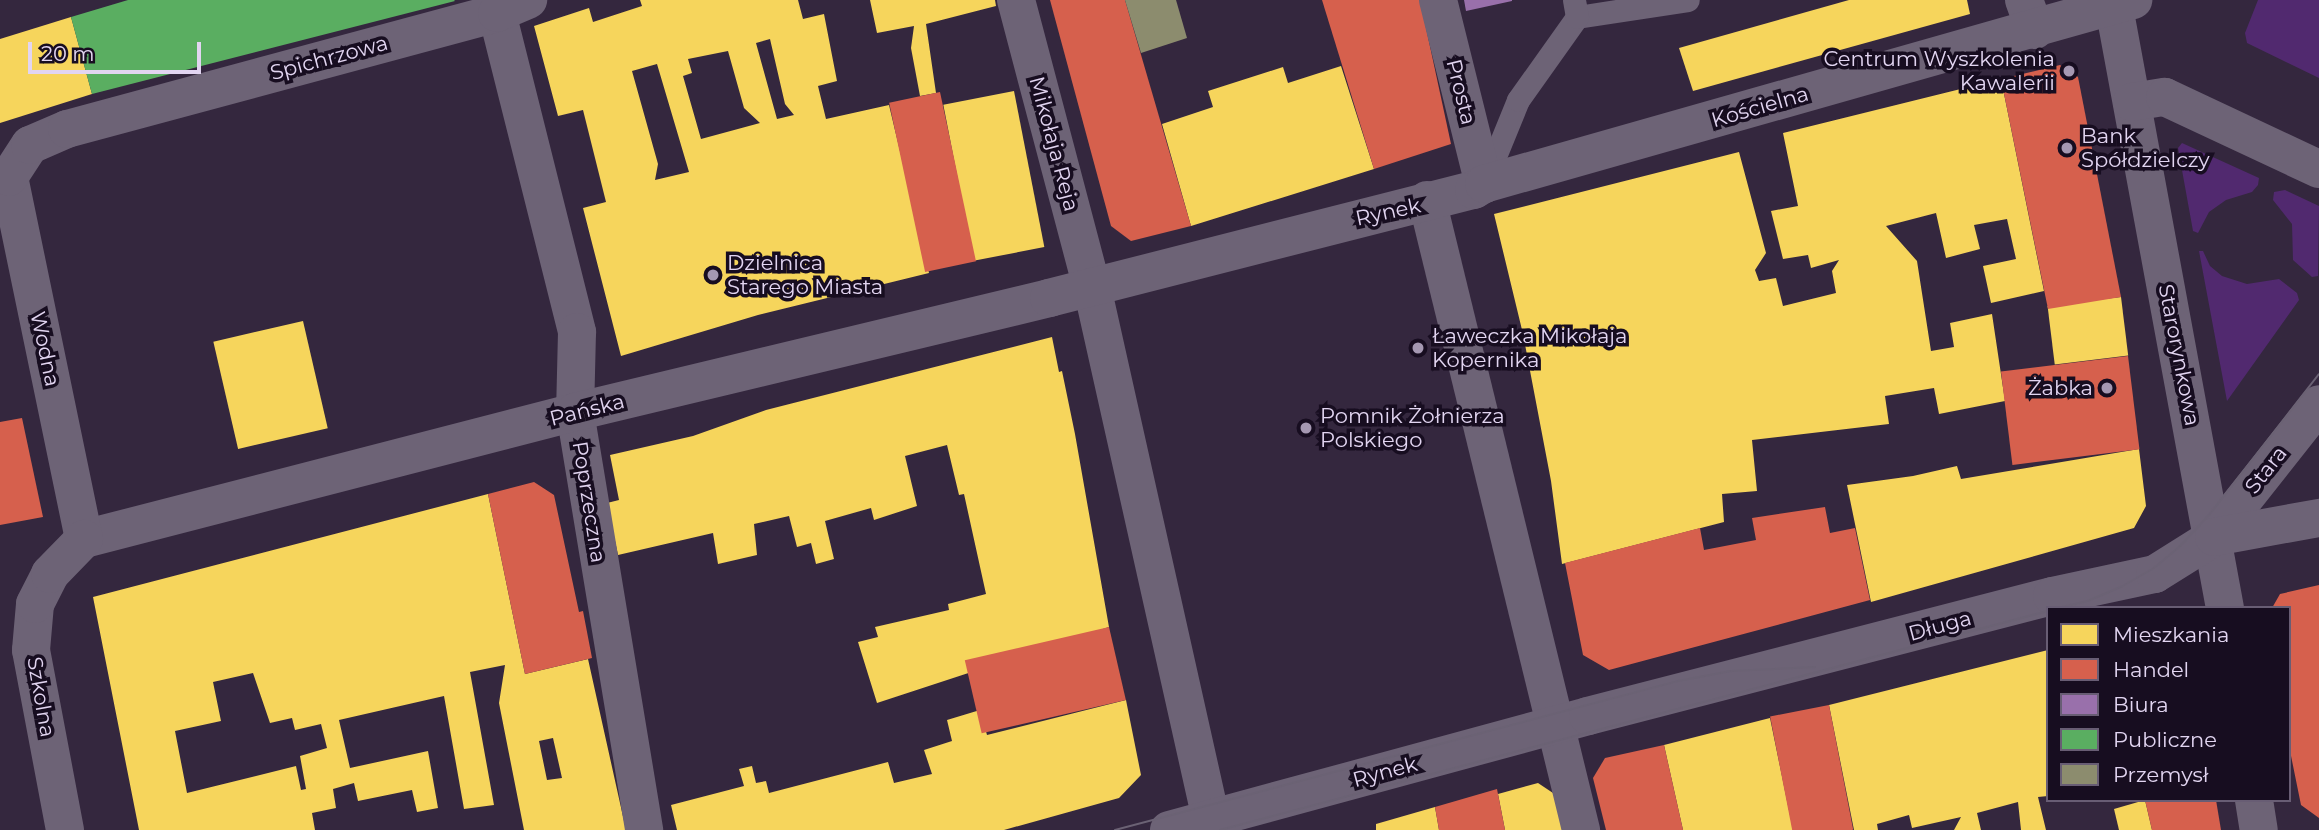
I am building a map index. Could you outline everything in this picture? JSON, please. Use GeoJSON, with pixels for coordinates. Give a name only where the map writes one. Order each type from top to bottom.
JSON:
{"type":"FeatureCollection","features":[{"type":"Feature","properties":{"kind":"street","name":"Mikołaja Reja"},"geometry":{"type":"LineString","coordinates":[[1016,0],[1091,287]]}},
{"type":"Feature","properties":{"kind":"street","name":"Prosta"},"geometry":{"type":"LineString","coordinates":[[1438,0],[1485,184]]}},
{"type":"Feature","properties":{"kind":"street","name":"Kościelna"},"geometry":{"type":"LineString","coordinates":[[1427,200],[1474,190],[1485,184],[2030,15],[2124,3]]}},
{"type":"Feature","properties":{"kind":"street","name":"Starorynkowa"},"geometry":{"type":"LineString","coordinates":[[2124,3],[2132,102],[2225,606]]}},
{"type":"Feature","properties":{"kind":"street","name":"Spichrzowa"},"geometry":{"type":"LineString","coordinates":[[17,161],[30,145],[66,129],[512,6]]}},
{"type":"Feature","properties":{"kind":"street","name":"Poprzeczna"},"geometry":{"type":"LineString","coordinates":[[512,6],[576,332],[575,412],[644,830]]}},
{"type":"Feature","properties":{"kind":"street"},"geometry":{"type":"LineString","coordinates":[[2132,102],[2165,97],[2319,169]]}},
{"type":"Feature","properties":{"kind":"street","name":"Wodna"},"geometry":{"type":"LineString","coordinates":[[17,161],[9,177],[84,539]]}},
{"type":"Feature","properties":{"kind":"street","name":"Rynek"},"geometry":{"type":"LineString","coordinates":[[1091,287],[1427,200],[1555,726],[1169,830]]}},
{"type":"Feature","properties":{"kind":"street","name":"Pańska"},"geometry":{"type":"LineString","coordinates":[[84,539],[575,412],[1091,287]]}},
{"type":"Feature","properties":{"kind":"street"},"geometry":{"type":"LineString","coordinates":[[1091,287],[1211,819]]}},
{"type":"Feature","properties":{"kind":"street","name":"Stara"},"geometry":{"type":"LineString","coordinates":[[2214,537],[2319,404]]}},
{"type":"Feature","properties":{"kind":"street","name":"Długa"},"geometry":{"type":"LineString","coordinates":[[1555,726],[2039,600],[2155,574],[2214,537],[2319,518]]}},
{"type":"Feature","properties":{"kind":"street","name":"Szkolna"},"geometry":{"type":"LineString","coordinates":[[65,830],[31,650],[35,604],[50,574],[84,539]]}},
{"type":"Feature","properties":{"kind":"street"},"geometry":{"type":"LineString","coordinates":[[1555,726],[1581,830]]}},
{"type":"Feature","properties":{"kind":"street"},"geometry":{"type":"LineString","coordinates":[[2254,802],[2259,830]]}},
{"type":"Feature","properties":{"kind":"lane"},"geometry":{"type":"LineString","coordinates":[[1485,184],[1518,100],[1575,9],[1688,0]]}},
{"type":"Feature","properties":{"kind":"shaded area"},"geometry":{"type":"Polygon","coordinates":[[[2258,0],[2319,0],[2319,78],[2247,43],[2245,33],[2258,0]]]}},
{"type":"Feature","properties":{"kind":"shaded area"},"geometry":{"type":"Polygon","coordinates":[[[2182,143],[2259,178],[2258,185],[2252,192],[2226,200],[2209,212],[2198,233],[2193,231],[2178,148],[2182,143]]]}},
{"type":"Feature","properties":{"kind":"shaded area"},"geometry":{"type":"Polygon","coordinates":[[[2285,190],[2319,206],[2318,276],[2312,277],[2293,260],[2292,224],[2273,200],[2274,192],[2285,190]]]}},
{"type":"Feature","properties":{"kind":"shaded area"},"geometry":{"type":"Polygon","coordinates":[[[2199,251],[2203,251],[2210,266],[2222,276],[2247,284],[2279,279],[2297,293],[2299,300],[2227,401],[2199,251]]]}},
{"type":"Feature","properties":{"kind":"building: Mieszkania"},"geometry":{"type":"Polygon","coordinates":[[[640,0],[798,0],[803,19],[824,14],[837,81],[818,86],[826,119],[889,105],[929,273],[758,315],[621,356],[583,208],[606,202],[583,110],[558,116],[534,26],[589,8],[593,22],[642,6],[640,0]],[[770,39],[756,43],[777,119],[794,115],[785,104],[770,39]],[[728,51],[688,59],[692,73],[683,76],[701,139],[760,123],[744,108],[728,51]],[[657,64],[632,71],[658,164],[655,180],[689,172],[657,64]]]}},
{"type":"Feature","properties":{"kind":"building: Mieszkania"},"geometry":{"type":"Polygon","coordinates":[[[870,0],[995,0],[996,6],[926,24],[936,93],[920,96],[911,48],[914,26],[877,33],[870,0]]]}},
{"type":"Feature","properties":{"kind":"building: Mieszkania"},"geometry":{"type":"Polygon","coordinates":[[[1849,0],[1967,0],[1970,14],[1693,91],[1679,48],[1849,0]]]}},
{"type":"Feature","properties":{"kind":"building: Mieszkania"},"geometry":{"type":"Polygon","coordinates":[[[71,17],[92,94],[0,123],[0,39],[71,17]]]}},
{"type":"Feature","properties":{"kind":"building: Mieszkania"},"geometry":{"type":"Polygon","coordinates":[[[1341,66],[1374,169],[1191,226],[1162,124],[1213,107],[1208,91],[1283,67],[1288,83],[1341,66]]]}},
{"type":"Feature","properties":{"kind":"building: Mieszkania"},"geometry":{"type":"Polygon","coordinates":[[[2001,79],[2044,291],[1991,303],[1983,266],[2016,259],[2007,219],[1974,225],[1980,249],[1946,258],[1936,213],[1886,226],[1917,261],[1931,351],[1954,347],[1950,323],[1992,314],[2005,401],[1939,414],[1934,388],[1885,396],[1889,424],[1752,440],[1757,491],[1722,494],[1724,522],[1562,564],[1551,481],[1523,334],[1494,214],[1739,152],[1766,253],[1755,270],[1759,281],[1776,278],[1783,306],[1836,293],[1832,271],[1839,260],[1811,268],[1808,255],[1783,259],[1771,211],[1798,206],[1783,133],[2001,79]]]}},
{"type":"Feature","properties":{"kind":"building: Mieszkania"},"geometry":{"type":"Polygon","coordinates":[[[1014,91],[1044,247],[974,261],[943,105],[1014,91]]]}},
{"type":"Feature","properties":{"kind":"building: Mieszkania"},"geometry":{"type":"Polygon","coordinates":[[[2121,297],[2128,356],[2055,365],[2048,306],[2121,297]]]}},
{"type":"Feature","properties":{"kind":"building: Mieszkania"},"geometry":{"type":"Polygon","coordinates":[[[303,321],[328,428],[238,449],[213,342],[303,321]]]}},
{"type":"Feature","properties":{"kind":"building: Mieszkania"},"geometry":{"type":"Polygon","coordinates":[[[1052,337],[1075,434],[1109,627],[877,703],[858,642],[878,637],[875,627],[949,610],[948,604],[986,594],[964,494],[959,495],[947,445],[905,456],[917,506],[874,520],[871,508],[825,521],[834,559],[816,564],[811,543],[797,547],[789,516],[754,524],[757,555],[718,564],[713,533],[618,555],[607,503],[619,500],[610,455],[693,436],[766,410],[1052,337]]]}},
{"type":"Feature","properties":{"kind":"building: Mieszkania"},"geometry":{"type":"Polygon","coordinates":[[[2139,449],[2146,506],[2134,528],[1871,602],[1847,485],[1913,476],[1957,466],[1961,479],[2139,449]]]}},
{"type":"Feature","properties":{"kind":"building: Mieszkania"},"geometry":{"type":"Polygon","coordinates":[[[488,494],[525,674],[588,659],[626,830],[524,830],[499,703],[505,665],[470,672],[494,805],[464,809],[444,696],[339,720],[350,768],[428,751],[438,808],[417,812],[412,790],[358,801],[354,783],[333,789],[336,808],[312,813],[315,830],[139,830],[93,597],[488,494]],[[253,673],[213,682],[221,721],[175,731],[187,793],[296,766],[301,790],[306,789],[300,756],[327,748],[321,724],[295,730],[292,718],[270,723],[253,673]],[[553,738],[539,741],[547,780],[562,778],[553,738]]]}},
{"type":"Feature","properties":{"kind":"building: Mieszkania"},"geometry":{"type":"Polygon","coordinates":[[[2046,651],[2046,796],[2038,797],[2046,830],[2021,830],[2018,802],[1977,813],[1981,830],[1954,830],[1961,817],[1912,828],[1909,815],[1877,824],[1878,830],[1854,830],[1829,705],[2046,651]]]}},
{"type":"Feature","properties":{"kind":"building: Mieszkania"},"geometry":{"type":"Polygon","coordinates":[[[1126,700],[1141,775],[1119,798],[1004,830],[677,830],[671,805],[744,786],[739,769],[752,766],[756,783],[766,781],[769,793],[888,762],[894,783],[932,774],[924,750],[952,741],[947,720],[980,710],[987,735],[1126,700]]]}},
{"type":"Feature","properties":{"kind":"building: Mieszkania"},"geometry":{"type":"Polygon","coordinates":[[[1770,718],[1793,830],[1683,830],[1664,745],[1770,718]]]}},
{"type":"Feature","properties":{"kind":"building: Mieszkania"},"geometry":{"type":"Polygon","coordinates":[[[1538,783],[1556,795],[1563,830],[1505,830],[1498,794],[1538,783]]]}},
{"type":"Feature","properties":{"kind":"building: Mieszkania"},"geometry":{"type":"Polygon","coordinates":[[[2145,802],[2152,830],[2119,830],[2114,809],[2145,802]]]}},
{"type":"Feature","properties":{"kind":"building: Mieszkania"},"geometry":{"type":"Polygon","coordinates":[[[1435,807],[1439,830],[1376,830],[1376,824],[1435,807]]]}},
{"type":"Feature","properties":{"kind":"building: Handel"},"geometry":{"type":"Polygon","coordinates":[[[1050,0],[1125,0],[1191,226],[1131,241],[1111,226],[1050,0]]]}},
{"type":"Feature","properties":{"kind":"building: Handel"},"geometry":{"type":"Polygon","coordinates":[[[1322,0],[1420,0],[1451,144],[1374,169],[1322,0]]]}},
{"type":"Feature","properties":{"kind":"building: Handel"},"geometry":{"type":"Polygon","coordinates":[[[2060,65],[2078,77],[2121,297],[2048,309],[2001,79],[2060,65]]]}},
{"type":"Feature","properties":{"kind":"building: Handel"},"geometry":{"type":"Polygon","coordinates":[[[940,92],[976,261],[925,272],[889,103],[940,92]]]}},
{"type":"Feature","properties":{"kind":"building: Handel"},"geometry":{"type":"Polygon","coordinates":[[[2128,356],[2139,449],[2012,465],[2001,372],[2128,356]]]}},
{"type":"Feature","properties":{"kind":"building: Handel"},"geometry":{"type":"Polygon","coordinates":[[[22,418],[43,517],[0,525],[0,422],[22,418]]]}},
{"type":"Feature","properties":{"kind":"building: Handel"},"geometry":{"type":"Polygon","coordinates":[[[534,482],[554,495],[579,612],[583,611],[592,658],[525,674],[488,494],[534,482]]]}},
{"type":"Feature","properties":{"kind":"building: Handel"},"geometry":{"type":"Polygon","coordinates":[[[1825,507],[1830,533],[1855,528],[1870,600],[1609,670],[1583,655],[1565,563],[1700,528],[1704,550],[1756,540],[1752,518],[1825,507]]]}},
{"type":"Feature","properties":{"kind":"building: Handel"},"geometry":{"type":"Polygon","coordinates":[[[2319,585],[2319,818],[2301,805],[2291,756],[2291,606],[2273,606],[2280,594],[2319,585]]]}},
{"type":"Feature","properties":{"kind":"building: Handel"},"geometry":{"type":"Polygon","coordinates":[[[1109,627],[1126,700],[982,733],[965,660],[1109,627]]]}},
{"type":"Feature","properties":{"kind":"building: Handel"},"geometry":{"type":"Polygon","coordinates":[[[1829,705],[1853,830],[1792,830],[1770,716],[1829,705]]]}},
{"type":"Feature","properties":{"kind":"building: Handel"},"geometry":{"type":"Polygon","coordinates":[[[1664,745],[1683,830],[1606,830],[1593,778],[1605,758],[1664,745]]]}},
{"type":"Feature","properties":{"kind":"building: Handel"},"geometry":{"type":"Polygon","coordinates":[[[1497,789],[1505,830],[1439,830],[1435,807],[1497,789]]]}},
{"type":"Feature","properties":{"kind":"building: Handel"},"geometry":{"type":"Polygon","coordinates":[[[2145,802],[2216,802],[2221,830],[2152,830],[2145,802]]]}},
{"type":"Feature","properties":{"kind":"building: Biura"},"geometry":{"type":"Polygon","coordinates":[[[1464,0],[1512,0],[1512,1],[1466,11],[1464,0]]]}},
{"type":"Feature","properties":{"kind":"building: Publiczne"},"geometry":{"type":"Polygon","coordinates":[[[128,0],[455,1],[92,94],[71,17],[128,0]]]}},
{"type":"Feature","properties":{"kind":"building: Przemysł"},"geometry":{"type":"Polygon","coordinates":[[[1125,0],[1176,0],[1187,38],[1141,53],[1125,0]]]}},
{"type":"Feature","properties":{"kind":"tram line"},"geometry":{"type":"LineString","coordinates":[[2067,606],[2121,587],[2154,568],[2180,546],[2210,514],[2319,374]]}},
{"type":"Feature","properties":{"kind":"tram line"},"geometry":{"type":"LineString","coordinates":[[1220,830],[2046,612]]}},
{"type":"Feature","properties":{"kind":"tram line"},"geometry":{"type":"LineString","coordinates":[[1115,830],[1678,681],[1731,671],[1815,667]]}},
{"type":"Feature","properties":{"kind":"place","name":"Centrum Wyszkolenia Kawalerii"},"geometry":{"type":"Point","coordinates":[2069,71]}},
{"type":"Feature","properties":{"kind":"place","name":"Bank Spółdzielczy"},"geometry":{"type":"Point","coordinates":[2067,148]}},
{"type":"Feature","properties":{"kind":"place","name":"Dzielnica Starego Miasta"},"geometry":{"type":"Point","coordinates":[713,275]}},
{"type":"Feature","properties":{"kind":"place","name":"Ławeczka Mikołaja Kopernika"},"geometry":{"type":"Point","coordinates":[1418,348]}},
{"type":"Feature","properties":{"kind":"place","name":"Żabka"},"geometry":{"type":"Point","coordinates":[2107,388]}},
{"type":"Feature","properties":{"kind":"place","name":"Pomnik Żołnierza Polskiego"},"geometry":{"type":"Point","coordinates":[1306,428]}}]}
